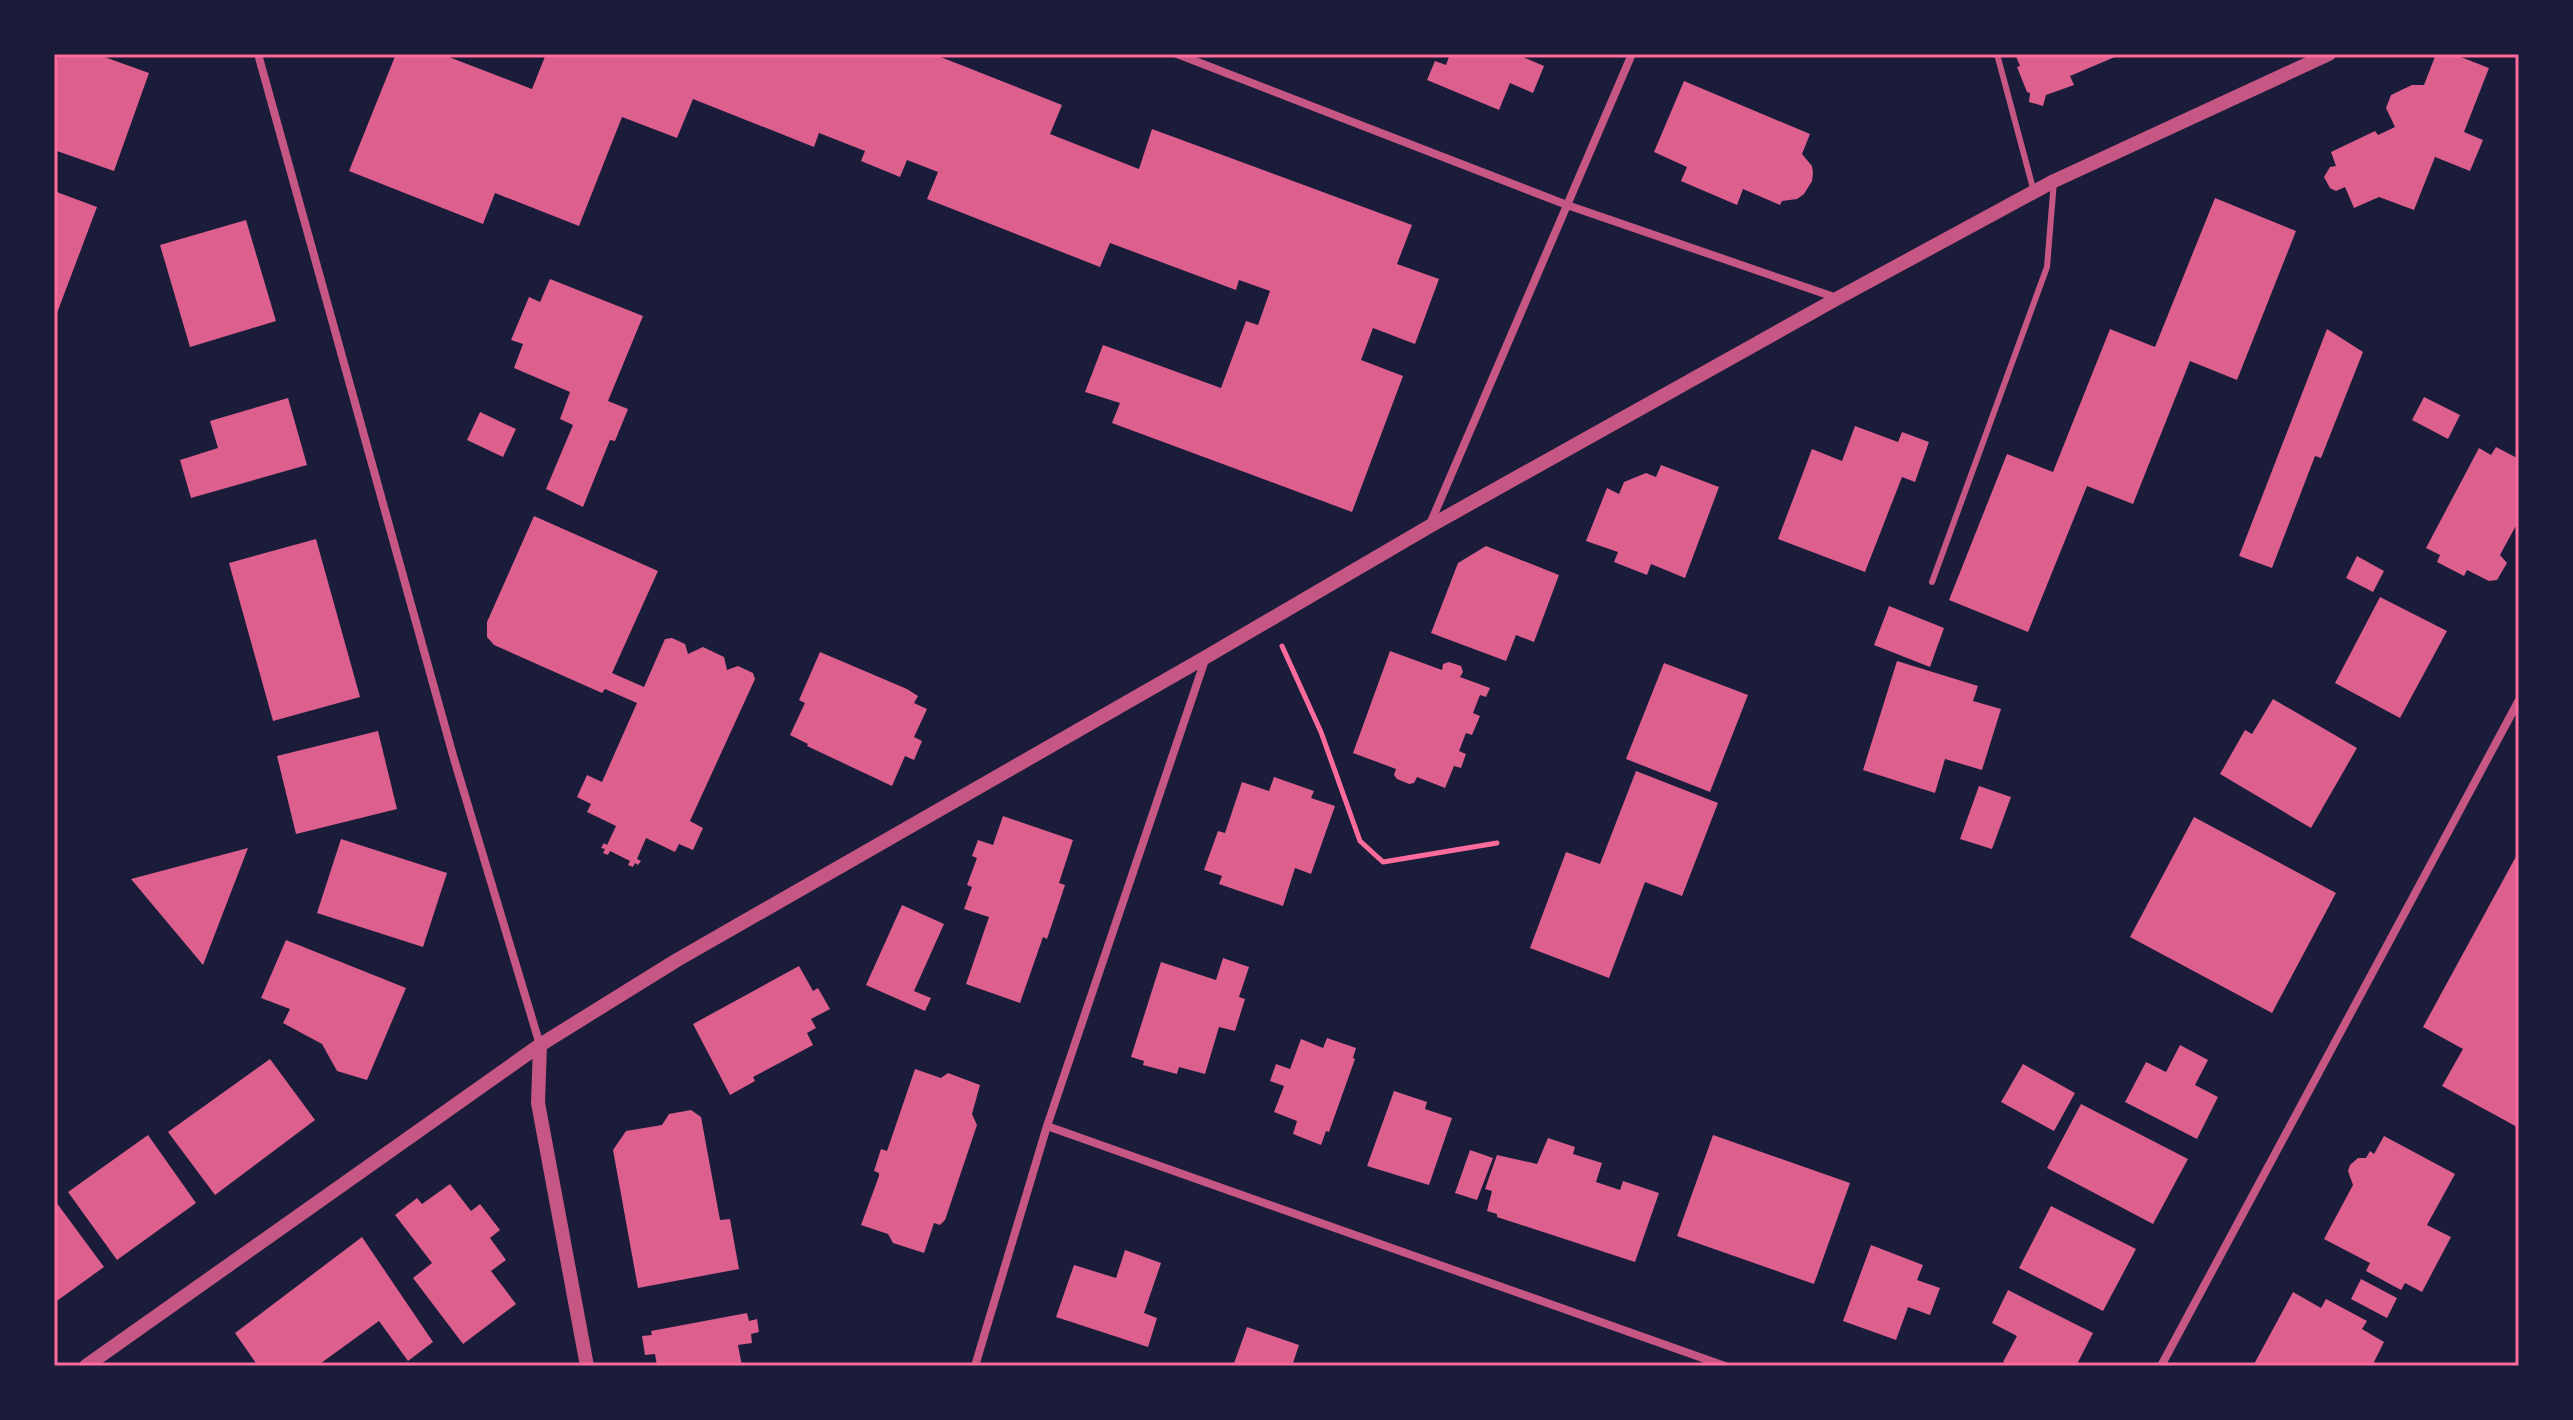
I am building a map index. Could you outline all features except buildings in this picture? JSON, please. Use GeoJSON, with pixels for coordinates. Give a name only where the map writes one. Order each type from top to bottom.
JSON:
{"type":"FeatureCollection","features":[{"type":"Feature","properties":{"kind":"street"},"geometry":{"type":"LineString","coordinates":[[258,54],[454,759],[540,1045],[538,1103],[587,1366]]}},
{"type":"Feature","properties":{"kind":"street"},"geometry":{"type":"LineString","coordinates":[[1177,54],[1567,205],[1838,298]]}},
{"type":"Feature","properties":{"kind":"street"},"geometry":{"type":"LineString","coordinates":[[1430,526],[1632,54]]}},
{"type":"Feature","properties":{"kind":"street"},"geometry":{"type":"LineString","coordinates":[[86,1366],[540,1045],[677,960],[1430,526],[1838,298],[2054,181],[2329,54]]}},
{"type":"Feature","properties":{"kind":"street"},"geometry":{"type":"LineString","coordinates":[[975,1366],[1047,1126],[1206,657]]}},
{"type":"Feature","properties":{"kind":"street"},"geometry":{"type":"LineString","coordinates":[[2161,1366],[2519,700]]}},
{"type":"Feature","properties":{"kind":"street"},"geometry":{"type":"LineString","coordinates":[[1047,1126],[1725,1366]]}},
{"type":"Feature","properties":{"kind":"lane"},"geometry":{"type":"LineString","coordinates":[[1997,54],[2034,192]]}},
{"type":"Feature","properties":{"kind":"lane"},"geometry":{"type":"LineString","coordinates":[[1932,582],[2047,267],[2054,181]]}},
{"type":"Feature","properties":{"kind":"path"},"geometry":{"type":"LineString","coordinates":[[1270,619],[1321,732],[1360,841],[1383,862],[1497,843]]}}]}
